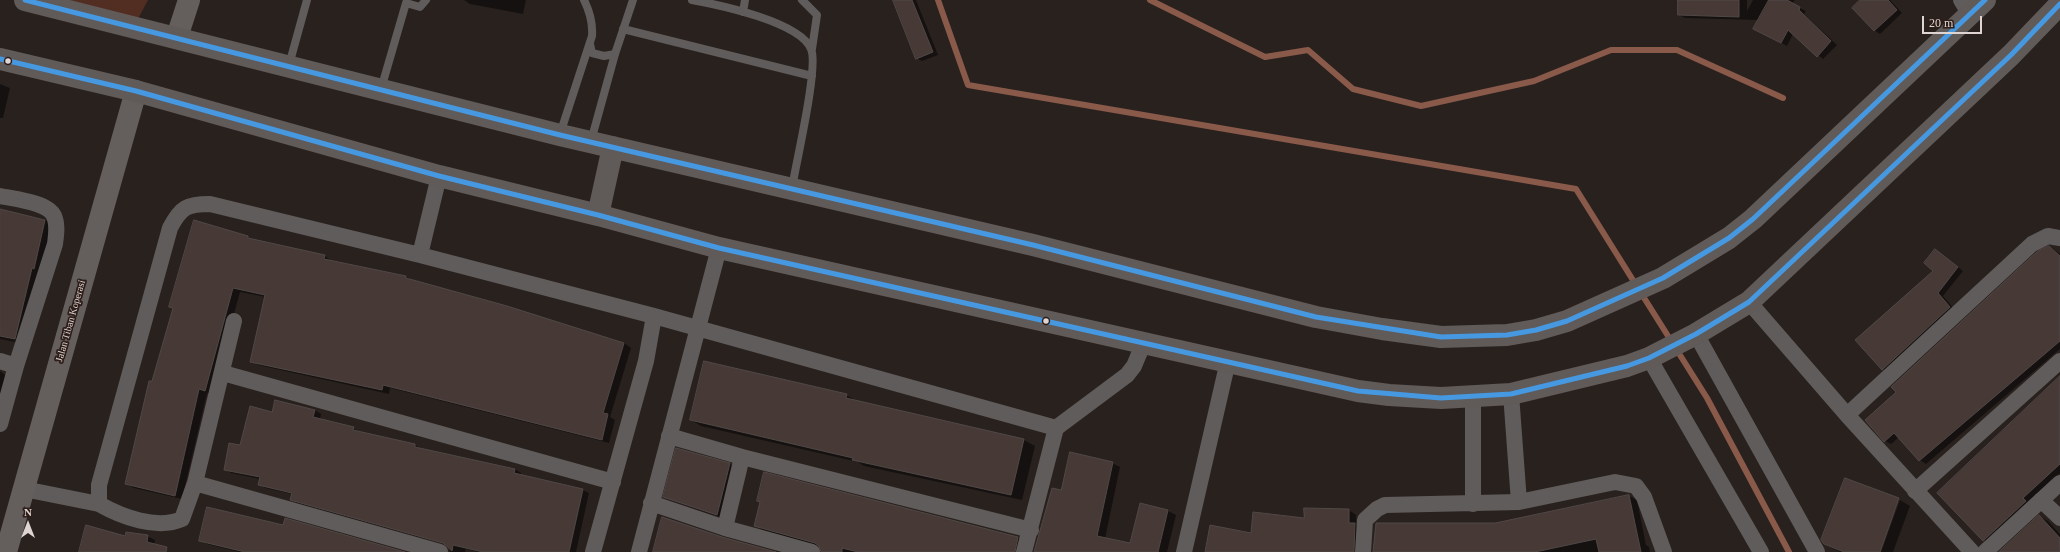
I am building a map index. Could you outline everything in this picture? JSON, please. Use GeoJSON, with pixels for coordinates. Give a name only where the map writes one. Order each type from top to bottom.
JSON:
{"type":"FeatureCollection","features":[{"type":"Feature","properties":{"kind":"highway"},"geometry":{"type":"LineString","coordinates":[[25,0],[590,142],[1033,245],[1316,317],[1389,330],[1441,337],[1507,335],[1536,330],[1567,321],[1663,278],[1729,238],[1753,219],[1972,5]]}},
{"type":"Feature","properties":{"kind":"highway"},"geometry":{"type":"LineString","coordinates":[[0,59],[136,91],[439,176],[598,215],[719,248],[1358,391],[1404,396],[1473,397],[1511,394],[1603,372],[1657,354],[1694,335],[1749,302],[2011,55],[2060,4]]}},
{"type":"Feature","properties":{"kind":"highway"},"geometry":{"type":"LineString","coordinates":[[598,215],[613,147]]}},
{"type":"Feature","properties":{"kind":"street"},"geometry":{"type":"LineString","coordinates":[[177,37],[189,0]]}},
{"type":"Feature","properties":{"kind":"street","name":"Jalan Tiban Koperasi"},"geometry":{"type":"LineString","coordinates":[[6,552],[136,91]]}},
{"type":"Feature","properties":{"kind":"street"},"geometry":{"type":"LineString","coordinates":[[420,255],[439,176]]}},
{"type":"Feature","properties":{"kind":"street"},"geometry":{"type":"LineString","coordinates":[[0,196],[41,206],[50,211],[55,217],[57,229],[55,244],[16,366],[0,424]]}},
{"type":"Feature","properties":{"kind":"street"},"geometry":{"type":"LineString","coordinates":[[99,504],[99,485],[170,228],[176,216],[184,208],[195,204],[210,204],[420,255],[654,316],[1056,428]]}},
{"type":"Feature","properties":{"kind":"street"},"geometry":{"type":"LineString","coordinates":[[1847,415],[2032,244],[2048,236],[2060,238]]}},
{"type":"Feature","properties":{"kind":"street"},"geometry":{"type":"LineString","coordinates":[[639,552],[719,248]]}},
{"type":"Feature","properties":{"kind":"street"},"geometry":{"type":"LineString","coordinates":[[1749,302],[1847,415],[1972,552]]}},
{"type":"Feature","properties":{"kind":"street"},"geometry":{"type":"LineString","coordinates":[[593,552],[646,361],[654,316]]}},
{"type":"Feature","properties":{"kind":"street"},"geometry":{"type":"LineString","coordinates":[[24,489],[99,504],[111,511],[138,520],[163,524],[182,519],[195,484],[223,373],[234,321]]}},
{"type":"Feature","properties":{"kind":"street"},"geometry":{"type":"LineString","coordinates":[[1694,335],[1817,552]]}},
{"type":"Feature","properties":{"kind":"street"},"geometry":{"type":"LineString","coordinates":[[1024,552],[1031,530],[1056,428],[1127,375],[1134,366],[1144,342]]}},
{"type":"Feature","properties":{"kind":"street"},"geometry":{"type":"LineString","coordinates":[[1657,354],[1761,552]]}},
{"type":"Feature","properties":{"kind":"street"},"geometry":{"type":"LineString","coordinates":[[0,361],[16,366]]}},
{"type":"Feature","properties":{"kind":"street"},"geometry":{"type":"LineString","coordinates":[[1184,552],[1228,361]]}},
{"type":"Feature","properties":{"kind":"street"},"geometry":{"type":"LineString","coordinates":[[1915,491],[2060,361]]}},
{"type":"Feature","properties":{"kind":"street"},"geometry":{"type":"LineString","coordinates":[[223,373],[613,482]]}},
{"type":"Feature","properties":{"kind":"street"},"geometry":{"type":"LineString","coordinates":[[1511,394],[1520,502]]}},
{"type":"Feature","properties":{"kind":"street"},"geometry":{"type":"LineString","coordinates":[[1473,397],[1473,504]]}},
{"type":"Feature","properties":{"kind":"street"},"geometry":{"type":"LineString","coordinates":[[669,436],[742,457],[1031,530]]}},
{"type":"Feature","properties":{"kind":"street"},"geometry":{"type":"LineString","coordinates":[[725,528],[742,457]]}},
{"type":"Feature","properties":{"kind":"street"},"geometry":{"type":"LineString","coordinates":[[1363,552],[1365,520],[1377,509],[1385,505],[1520,502],[1615,482],[1636,486],[1644,497],[1664,552]]}},
{"type":"Feature","properties":{"kind":"street"},"geometry":{"type":"LineString","coordinates":[[1985,552],[2060,483]]}},
{"type":"Feature","properties":{"kind":"street"},"geometry":{"type":"LineString","coordinates":[[195,484],[440,552]]}},
{"type":"Feature","properties":{"kind":"street"},"geometry":{"type":"LineString","coordinates":[[2041,500],[2060,518]]}},
{"type":"Feature","properties":{"kind":"street"},"geometry":{"type":"LineString","coordinates":[[651,503],[725,528],[812,552]]}},
{"type":"Feature","properties":{"kind":"lane"},"geometry":{"type":"LineString","coordinates":[[289,66],[307,0]]}},
{"type":"Feature","properties":{"kind":"lane"},"geometry":{"type":"LineString","coordinates":[[381,89],[407,2],[420,6],[426,0]]}},
{"type":"Feature","properties":{"kind":"lane"},"geometry":{"type":"LineString","coordinates":[[560,134],[590,44],[593,24],[584,0]]}},
{"type":"Feature","properties":{"kind":"lane"},"geometry":{"type":"LineString","coordinates":[[590,142],[615,54],[633,0]]}},
{"type":"Feature","properties":{"kind":"lane"},"geometry":{"type":"LineString","coordinates":[[692,0],[743,12],[790,29],[802,36],[812,49]]}},
{"type":"Feature","properties":{"kind":"lane"},"geometry":{"type":"LineString","coordinates":[[743,12],[745,0]]}},
{"type":"Feature","properties":{"kind":"lane"},"geometry":{"type":"LineString","coordinates":[[792,188],[812,76],[812,49],[817,15],[802,0]]}},
{"type":"Feature","properties":{"kind":"lane"},"geometry":{"type":"LineString","coordinates":[[623,29],[812,76]]}},
{"type":"Feature","properties":{"kind":"lane"},"geometry":{"type":"LineString","coordinates":[[590,44],[592,53],[604,56],[615,54]]}},
{"type":"Feature","properties":{"kind":"shaded area"},"geometry":{"type":"Polygon","coordinates":[[[68,0],[148,0],[138,19],[68,0]]]}},
{"type":"Feature","properties":{"kind":"building"},"geometry":{"type":"Polygon","coordinates":[[[893,0],[912,0],[933,52],[916,59],[893,0]]]}},
{"type":"Feature","properties":{"kind":"building"},"geometry":{"type":"Polygon","coordinates":[[[1678,0],[1739,0],[1739,17],[1678,15],[1678,0]]]}},
{"type":"Feature","properties":{"kind":"building"},"geometry":{"type":"Polygon","coordinates":[[[1769,0],[1787,0],[1800,7],[1799,10],[1831,41],[1817,57],[1788,30],[1781,43],[1753,29],[1769,0]]]}},
{"type":"Feature","properties":{"kind":"building"},"geometry":{"type":"Polygon","coordinates":[[[1860,0],[1888,0],[1897,10],[1874,31],[1852,8],[1860,0]]]}},
{"type":"Feature","properties":{"kind":"building"},"geometry":{"type":"Polygon","coordinates":[[[0,209],[45,220],[34,269],[32,268],[15,339],[0,336],[0,209]]]}},
{"type":"Feature","properties":{"kind":"building"},"geometry":{"type":"Polygon","coordinates":[[[194,220],[248,236],[248,238],[325,255],[324,259],[406,276],[406,278],[507,306],[624,343],[603,413],[608,414],[602,440],[383,385],[382,390],[250,362],[265,295],[233,288],[205,391],[199,389],[175,496],[125,484],[149,381],[152,381],[173,308],[169,307],[194,220]]]}},
{"type":"Feature","properties":{"kind":"building"},"geometry":{"type":"Polygon","coordinates":[[[2049,246],[2060,256],[2060,341],[1919,461],[1894,433],[1884,442],[1865,420],[1896,392],[1891,387],[2029,259],[2038,251],[2049,246]]]}},
{"type":"Feature","properties":{"kind":"building"},"geometry":{"type":"Polygon","coordinates":[[[1935,249],[1958,267],[1938,293],[1950,307],[1882,370],[1855,340],[1933,271],[1924,263],[1935,249]]]}},
{"type":"Feature","properties":{"kind":"building"},"geometry":{"type":"Polygon","coordinates":[[[704,361],[847,394],[846,398],[1024,439],[1011,495],[852,460],[853,458],[690,420],[704,361]]]}},
{"type":"Feature","properties":{"kind":"building"},"geometry":{"type":"Polygon","coordinates":[[[2060,376],[2060,464],[2023,498],[2026,501],[1983,541],[1937,493],[2060,376]]]}},
{"type":"Feature","properties":{"kind":"building"},"geometry":{"type":"Polygon","coordinates":[[[275,400],[315,410],[313,417],[354,427],[353,430],[415,444],[415,447],[515,469],[514,473],[583,489],[569,552],[483,552],[453,545],[452,551],[443,543],[290,500],[292,493],[258,485],[260,477],[224,470],[229,443],[240,445],[250,406],[272,412],[275,400]]]}},
{"type":"Feature","properties":{"kind":"building"},"geometry":{"type":"Polygon","coordinates":[[[676,448],[730,463],[717,515],[663,497],[676,448]]]}},
{"type":"Feature","properties":{"kind":"building"},"geometry":{"type":"Polygon","coordinates":[[[1070,452],[1113,462],[1097,536],[1130,543],[1140,503],[1168,510],[1158,552],[1034,552],[1052,488],[1061,490],[1070,452]]]}},
{"type":"Feature","properties":{"kind":"building"},"geometry":{"type":"Polygon","coordinates":[[[764,472],[1018,537],[1015,552],[858,552],[842,548],[842,552],[821,552],[819,546],[815,543],[754,526],[760,502],[757,501],[764,472]]]}},
{"type":"Feature","properties":{"kind":"building"},"geometry":{"type":"Polygon","coordinates":[[[1845,478],[1899,498],[1880,552],[1844,552],[1824,544],[1821,540],[1845,478]]]}},
{"type":"Feature","properties":{"kind":"building"},"geometry":{"type":"Polygon","coordinates":[[[1629,495],[1641,552],[1599,552],[1596,539],[1535,552],[1373,552],[1376,523],[1495,523],[1629,495]]]}},
{"type":"Feature","properties":{"kind":"building"},"geometry":{"type":"Polygon","coordinates":[[[207,507],[283,525],[285,518],[405,552],[245,552],[199,541],[207,507]]]}},
{"type":"Feature","properties":{"kind":"building"},"geometry":{"type":"Polygon","coordinates":[[[1304,508],[1349,509],[1349,523],[1355,523],[1354,552],[1205,552],[1210,525],[1251,533],[1253,512],[1304,518],[1304,508]]]}},
{"type":"Feature","properties":{"kind":"building"},"geometry":{"type":"Polygon","coordinates":[[[2039,515],[2060,538],[2060,552],[1999,552],[2039,515]]]}},
{"type":"Feature","properties":{"kind":"building"},"geometry":{"type":"Polygon","coordinates":[[[662,517],[722,537],[776,552],[653,552],[662,517]]]}},
{"type":"Feature","properties":{"kind":"building"},"geometry":{"type":"Polygon","coordinates":[[[86,525],[125,536],[126,532],[148,535],[147,542],[167,547],[166,552],[79,552],[86,525]]]}},
{"type":"Feature","properties":{"kind":"waterway"},"geometry":{"type":"LineString","coordinates":[[938,0],[968,85],[1576,189],[1636,285]]}},
{"type":"Feature","properties":{"kind":"waterway"},"geometry":{"type":"LineString","coordinates":[[1150,0],[1265,57],[1308,50],[1353,89],[1421,106],[1534,81],[1611,50],[1677,50],[1783,98]]}},
{"type":"Feature","properties":{"kind":"waterway"},"geometry":{"type":"LineString","coordinates":[[1641,293],[1707,398],[1789,552]]}},
{"type":"Feature","properties":{"kind":"transit line"},"geometry":{"type":"LineString","coordinates":[[25,0],[560,135],[1033,245],[1316,317],[1441,337],[1507,335],[1536,330],[1567,321],[1663,278],[1729,238],[1753,219],[1985,0]]}},
{"type":"Feature","properties":{"kind":"transit line"},"geometry":{"type":"LineString","coordinates":[[0,59],[136,91],[439,176],[598,215],[719,248],[1358,391],[1441,398],[1511,394],[1627,366],[1649,358],[1696,334],[1749,302],[2011,55],[2060,4]]}}]}
